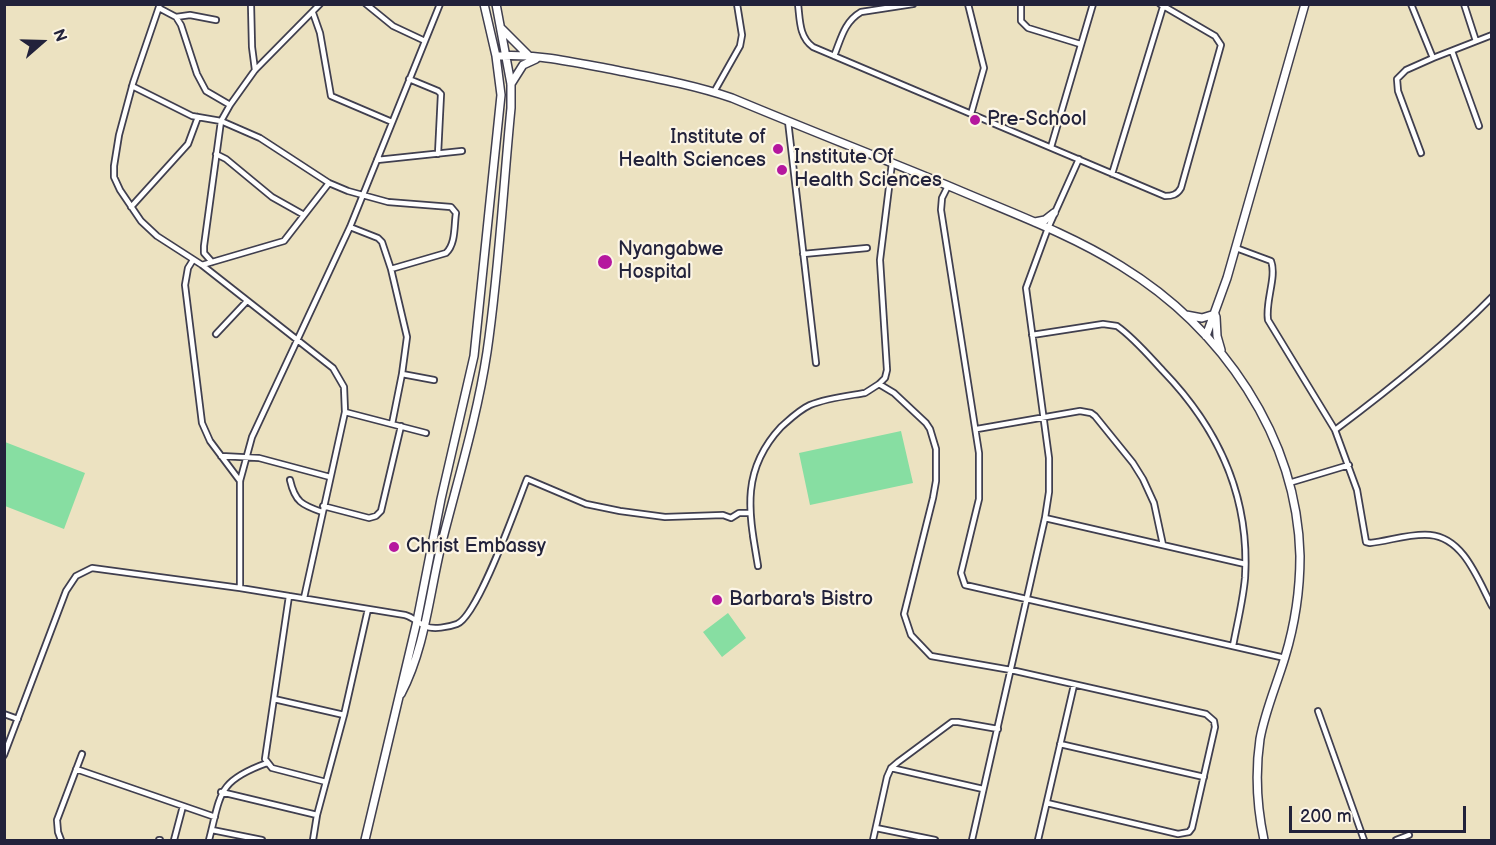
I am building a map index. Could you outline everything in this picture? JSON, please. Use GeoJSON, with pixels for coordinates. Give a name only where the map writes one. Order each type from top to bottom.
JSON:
{"type":"FeatureCollection","features":[{"type":"Feature","properties":{"kind":"street"},"geometry":{"type":"LineString","coordinates":[[251,4],[255,70]]}},
{"type":"Feature","properties":{"kind":"street"},"geometry":{"type":"LineString","coordinates":[[212,262],[204,254],[204,246],[221,121],[255,70],[320,4]]}},
{"type":"Feature","properties":{"kind":"street"},"geometry":{"type":"LineString","coordinates":[[366,4],[393,26],[425,41]]}},
{"type":"Feature","properties":{"kind":"street"},"geometry":{"type":"LineString","coordinates":[[240,588],[240,481],[245,457],[269,397],[350,227],[440,4]]}},
{"type":"Feature","properties":{"kind":"street"},"geometry":{"type":"LineString","coordinates":[[365,840],[417,621],[441,499],[474,356],[499,119],[500,87],[496,56],[484,4]]}},
{"type":"Feature","properties":{"kind":"street"},"geometry":{"type":"LineString","coordinates":[[399,699],[413,669],[424,626],[487,354],[511,84],[496,4]]}},
{"type":"Feature","properties":{"kind":"street"},"geometry":{"type":"LineString","coordinates":[[714,92],[740,46],[742,35],[737,4]]}},
{"type":"Feature","properties":{"kind":"street"},"geometry":{"type":"LineString","coordinates":[[798,4],[802,32],[806,41],[813,47],[1051,147],[1112,174],[1165,196],[1176,194],[1181,188],[1221,45],[1215,36],[1162,6],[1112,174]]}},
{"type":"Feature","properties":{"kind":"street"},"geometry":{"type":"LineString","coordinates":[[834,56],[847,22],[861,12],[881,6],[913,4]]}},
{"type":"Feature","properties":{"kind":"street"},"geometry":{"type":"LineString","coordinates":[[968,4],[984,68],[970,114]]}},
{"type":"Feature","properties":{"kind":"street"},"geometry":{"type":"LineString","coordinates":[[1021,4],[1021,21],[1028,28],[1080,44]]}},
{"type":"Feature","properties":{"kind":"street"},"geometry":{"type":"LineString","coordinates":[[1051,147],[1093,4]]}},
{"type":"Feature","properties":{"kind":"street"},"geometry":{"type":"LineString","coordinates":[[1299,4],[1299,24]]}},
{"type":"Feature","properties":{"kind":"street"},"geometry":{"type":"LineString","coordinates":[[1206,336],[1236,248],[1305,4]]}},
{"type":"Feature","properties":{"kind":"street"},"geometry":{"type":"LineString","coordinates":[[1411,4],[1433,58]]}},
{"type":"Feature","properties":{"kind":"street"},"geometry":{"type":"LineString","coordinates":[[1464,4],[1476,41]]}},
{"type":"Feature","properties":{"kind":"street"},"geometry":{"type":"LineString","coordinates":[[230,105],[206,91],[201,84],[177,17],[159,6],[132,86],[119,135],[114,177],[141,221],[157,236],[202,266],[333,368],[340,378],[344,387],[345,412],[304,598]]}},
{"type":"Feature","properties":{"kind":"street"},"geometry":{"type":"LineString","coordinates":[[313,13],[320,33],[332,96],[392,122]]}},
{"type":"Feature","properties":{"kind":"street"},"geometry":{"type":"LineString","coordinates":[[177,17],[190,15],[216,20]]}},
{"type":"Feature","properties":{"kind":"street"},"geometry":{"type":"LineString","coordinates":[[500,27],[530,57]]}},
{"type":"Feature","properties":{"kind":"street"},"geometry":{"type":"LineString","coordinates":[[1421,153],[1398,91],[1397,79],[1406,70],[1491,34]]}},
{"type":"Feature","properties":{"kind":"street"},"geometry":{"type":"LineString","coordinates":[[1452,51],[1479,126]]}},
{"type":"Feature","properties":{"kind":"street"},"geometry":{"type":"LineString","coordinates":[[496,56],[542,58],[671,81],[714,92],[1048,228],[1123,267],[1186,315],[1223,356],[1251,394],[1264,418],[1281,456],[1289,483],[1298,536],[1300,577],[1294,620],[1285,658],[1264,721],[1259,750],[1257,798],[1264,840]]}},
{"type":"Feature","properties":{"kind":"street"},"geometry":{"type":"LineString","coordinates":[[511,84],[523,65],[542,58]]}},
{"type":"Feature","properties":{"kind":"street"},"geometry":{"type":"LineString","coordinates":[[409,79],[441,94],[438,154]]}},
{"type":"Feature","properties":{"kind":"street"},"geometry":{"type":"LineString","coordinates":[[132,86],[192,116],[221,121],[260,138],[329,183],[400,204],[451,207],[456,213],[452,244],[446,253],[391,268]]}},
{"type":"Feature","properties":{"kind":"street"},"geometry":{"type":"LineString","coordinates":[[131,207],[188,144],[198,117]]}},
{"type":"Feature","properties":{"kind":"street"},"geometry":{"type":"LineString","coordinates":[[789,121],[816,363]]}},
{"type":"Feature","properties":{"kind":"street"},"geometry":{"type":"LineString","coordinates":[[377,160],[462,151]]}},
{"type":"Feature","properties":{"kind":"street"},"geometry":{"type":"LineString","coordinates":[[216,154],[226,159],[272,198],[304,215]]}},
{"type":"Feature","properties":{"kind":"street"},"geometry":{"type":"LineString","coordinates":[[972,840],[1046,518],[1050,475],[1045,417],[1026,288],[1054,213],[1079,159]]}},
{"type":"Feature","properties":{"kind":"street"},"geometry":{"type":"LineString","coordinates":[[753,536],[758,566],[750,513],[750,490],[755,468],[767,445],[785,423],[802,409],[810,405],[865,393],[885,378],[888,370],[880,260],[892,163]]}},
{"type":"Feature","properties":{"kind":"street"},"geometry":{"type":"LineString","coordinates":[[202,266],[284,242],[329,183]]}},
{"type":"Feature","properties":{"kind":"street"},"geometry":{"type":"LineString","coordinates":[[948,186],[942,198],[941,210],[979,453],[979,499],[962,578],[965,585],[1285,658]]}},
{"type":"Feature","properties":{"kind":"street"},"geometry":{"type":"LineString","coordinates":[[1033,222],[1046,220],[1054,213]]}},
{"type":"Feature","properties":{"kind":"street"},"geometry":{"type":"LineString","coordinates":[[350,227],[378,238],[382,242],[391,268],[407,336],[392,424]]}},
{"type":"Feature","properties":{"kind":"street"},"geometry":{"type":"LineString","coordinates":[[803,254],[867,248]]}},
{"type":"Feature","properties":{"kind":"street"},"geometry":{"type":"LineString","coordinates":[[1236,248],[1271,261],[1272,272],[1266,307],[1268,320],[1335,430],[1357,490],[1366,542],[1430,535],[1448,540],[1461,552],[1491,606]]}},
{"type":"Feature","properties":{"kind":"street"},"geometry":{"type":"LineString","coordinates":[[194,260],[189,268],[185,285],[202,423],[210,441],[240,481]]}},
{"type":"Feature","properties":{"kind":"street"},"geometry":{"type":"LineString","coordinates":[[1335,430],[1395,385],[1472,318],[1491,297]]}},
{"type":"Feature","properties":{"kind":"street"},"geometry":{"type":"LineString","coordinates":[[216,334],[247,301]]}},
{"type":"Feature","properties":{"kind":"street"},"geometry":{"type":"LineString","coordinates":[[1186,315],[1202,318],[1215,314]]}},
{"type":"Feature","properties":{"kind":"street"},"geometry":{"type":"LineString","coordinates":[[1215,314],[1217,336],[1223,356]]}},
{"type":"Feature","properties":{"kind":"street"},"geometry":{"type":"LineString","coordinates":[[1032,335],[1103,324],[1117,326],[1185,393],[1208,426],[1233,479],[1242,517],[1245,564],[1243,594],[1233,646]]}},
{"type":"Feature","properties":{"kind":"street"},"geometry":{"type":"LineString","coordinates":[[402,374],[434,380]]}},
{"type":"Feature","properties":{"kind":"street"},"geometry":{"type":"LineString","coordinates":[[879,384],[894,393],[926,423],[936,449],[936,481],[933,498],[904,614],[908,628],[919,645],[931,656],[1011,670],[1211,717],[1215,727],[1204,777],[1192,828],[1184,834],[1047,803]]}},
{"type":"Feature","properties":{"kind":"street"},"geometry":{"type":"LineString","coordinates":[[977,429],[1080,411],[1091,413],[1124,450],[1143,479],[1154,503],[1163,545]]}},
{"type":"Feature","properties":{"kind":"street"},"geometry":{"type":"LineString","coordinates":[[345,412],[426,433]]}},
{"type":"Feature","properties":{"kind":"street"},"geometry":{"type":"LineString","coordinates":[[290,480],[299,502],[369,518],[376,516],[381,511],[401,426]]}},
{"type":"Feature","properties":{"kind":"street"},"geometry":{"type":"LineString","coordinates":[[221,456],[259,458],[330,477]]}},
{"type":"Feature","properties":{"kind":"street"},"geometry":{"type":"LineString","coordinates":[[1289,483],[1349,465]]}},
{"type":"Feature","properties":{"kind":"street"},"geometry":{"type":"LineString","coordinates":[[4,755],[70,582],[83,571],[92,568],[240,588],[405,615],[431,628],[453,625],[467,617],[500,548],[527,479],[586,504],[620,511],[686,518],[723,515],[731,518],[739,513],[750,513]]}},
{"type":"Feature","properties":{"kind":"street"},"geometry":{"type":"LineString","coordinates":[[1046,518],[1245,564]]}},
{"type":"Feature","properties":{"kind":"street"},"geometry":{"type":"LineString","coordinates":[[289,596],[264,754],[267,763],[272,768],[326,782]]}},
{"type":"Feature","properties":{"kind":"street"},"geometry":{"type":"LineString","coordinates":[[313,840],[317,815],[344,716],[368,609]]}},
{"type":"Feature","properties":{"kind":"street"},"geometry":{"type":"LineString","coordinates":[[1038,840],[1074,685]]}},
{"type":"Feature","properties":{"kind":"street"},"geometry":{"type":"LineString","coordinates":[[274,699],[344,716]]}},
{"type":"Feature","properties":{"kind":"street"},"geometry":{"type":"LineString","coordinates":[[1318,711],[1364,840]]}},
{"type":"Feature","properties":{"kind":"street"},"geometry":{"type":"LineString","coordinates":[[4,714],[18,719]]}},
{"type":"Feature","properties":{"kind":"street"},"geometry":{"type":"LineString","coordinates":[[873,840],[891,768],[952,722],[998,729]]}},
{"type":"Feature","properties":{"kind":"street"},"geometry":{"type":"LineString","coordinates":[[1060,744],[1204,777]]}},
{"type":"Feature","properties":{"kind":"street"},"geometry":{"type":"LineString","coordinates":[[61,840],[56,825],[57,820],[82,754]]}},
{"type":"Feature","properties":{"kind":"street"},"geometry":{"type":"LineString","coordinates":[[209,840],[221,792],[242,773],[267,763]]}},
{"type":"Feature","properties":{"kind":"street"},"geometry":{"type":"LineString","coordinates":[[891,768],[983,789]]}},
{"type":"Feature","properties":{"kind":"street"},"geometry":{"type":"LineString","coordinates":[[76,769],[215,817]]}},
{"type":"Feature","properties":{"kind":"street"},"geometry":{"type":"LineString","coordinates":[[221,792],[317,815]]}},
{"type":"Feature","properties":{"kind":"street"},"geometry":{"type":"LineString","coordinates":[[174,840],[183,806]]}},
{"type":"Feature","properties":{"kind":"street"},"geometry":{"type":"LineString","coordinates":[[876,828],[934,840]]}},
{"type":"Feature","properties":{"kind":"street"},"geometry":{"type":"LineString","coordinates":[[212,830],[246,839],[262,840]]}},
{"type":"Feature","properties":{"kind":"street"},"geometry":{"type":"LineString","coordinates":[[1396,840],[1409,836]]}},
{"type":"Feature","properties":{"kind":"green space"},"geometry":{"type":"Polygon","coordinates":[[[901,431],[913,483],[810,505],[799,453],[901,431]]]}},
{"type":"Feature","properties":{"kind":"green space"},"geometry":{"type":"Polygon","coordinates":[[[5,442],[85,473],[64,529],[5,506],[5,442]]]}},
{"type":"Feature","properties":{"kind":"green space"},"geometry":{"type":"Polygon","coordinates":[[[728,613],[746,638],[722,657],[703,632],[728,613]]]}},
{"type":"Feature","properties":{"kind":"place","name":"Pre-School"},"geometry":{"type":"Point","coordinates":[975,120]}},
{"type":"Feature","properties":{"kind":"place","name":"Institute of Health Sciences"},"geometry":{"type":"Point","coordinates":[778,149]}},
{"type":"Feature","properties":{"kind":"place","name":"Institute Of Health Sciences"},"geometry":{"type":"Point","coordinates":[782,170]}},
{"type":"Feature","properties":{"kind":"place","name":"Nyangabwe Hospital"},"geometry":{"type":"Point","coordinates":[605,262]}},
{"type":"Feature","properties":{"kind":"place","name":"Christ Embassy"},"geometry":{"type":"Point","coordinates":[394,547]}},
{"type":"Feature","properties":{"kind":"place","name":"Barbara's Bistro"},"geometry":{"type":"Point","coordinates":[717,600]}}]}
